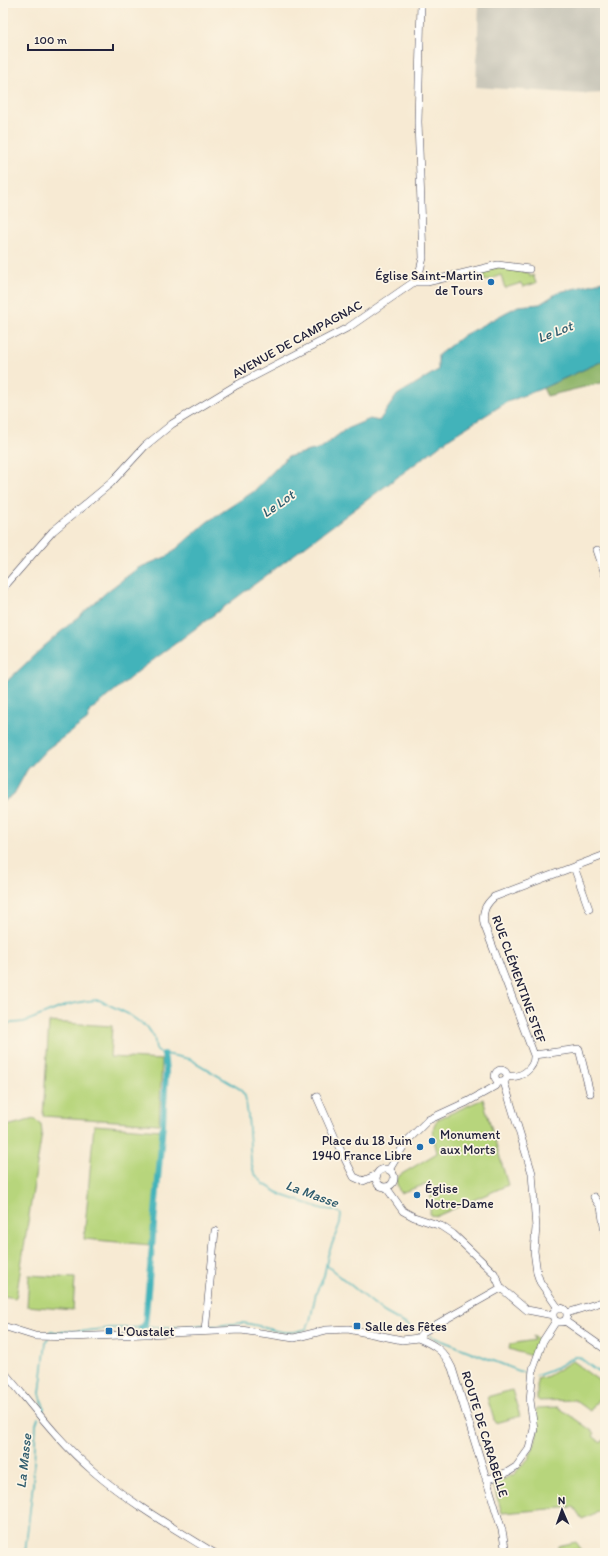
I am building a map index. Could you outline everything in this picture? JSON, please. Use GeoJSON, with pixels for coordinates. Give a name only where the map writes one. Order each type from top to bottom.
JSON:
{"type":"FeatureCollection","features":[{"type":"Feature","properties":{"kind":"street"},"geometry":{"type":"LineString","coordinates":[[414,282],[419,274],[423,258],[418,122],[421,3]]}},
{"type":"Feature","properties":{"kind":"street"},"geometry":{"type":"LineString","coordinates":[[414,282],[427,282],[498,265],[529,269]]}},
{"type":"Feature","properties":{"kind":"street","name":"AVENUE DE CAMPAGNAC"},"geometry":{"type":"LineString","coordinates":[[3,588],[53,531],[111,483],[145,446],[172,424],[235,386],[349,327],[414,282]]}},
{"type":"Feature","properties":{"kind":"street"},"geometry":{"type":"LineString","coordinates":[[597,550],[605,574]]}},
{"type":"Feature","properties":{"kind":"street","name":"RUE CLÉMENTINE STEF"},"geometry":{"type":"LineString","coordinates":[[389,1170],[406,1142],[428,1120],[467,1102],[496,1086],[503,1080],[526,1072],[533,1063],[534,1055],[484,924],[483,915],[488,902],[494,897],[605,855]]}},
{"type":"Feature","properties":{"kind":"street"},"geometry":{"type":"LineString","coordinates":[[574,866],[589,909]]}},
{"type":"Feature","properties":{"kind":"street"},"geometry":{"type":"LineString","coordinates":[[534,1055],[579,1049],[590,1093]]}},
{"type":"Feature","properties":{"kind":"street"},"geometry":{"type":"LineString","coordinates":[[503,1080],[532,1173],[536,1228],[534,1251],[537,1273],[540,1282],[558,1308],[565,1309],[567,1313],[565,1321]]}},
{"type":"Feature","properties":{"kind":"street"},"geometry":{"type":"LineString","coordinates":[[317,1096],[339,1147],[354,1176],[363,1181],[377,1175],[385,1169],[389,1170],[394,1178],[392,1184],[386,1187]]}},
{"type":"Feature","properties":{"kind":"street"},"geometry":{"type":"LineString","coordinates":[[377,1175],[376,1178],[379,1184],[386,1187],[403,1211],[414,1217],[441,1226],[454,1234],[494,1273],[501,1288],[527,1310],[555,1318],[560,1322],[565,1321],[605,1349]]}},
{"type":"Feature","properties":{"kind":"street"},"geometry":{"type":"LineString","coordinates":[[594,1197],[601,1207],[605,1233]]}},
{"type":"Feature","properties":{"kind":"street"},"geometry":{"type":"LineString","coordinates":[[205,1331],[215,1231]]}},
{"type":"Feature","properties":{"kind":"street"},"geometry":{"type":"LineString","coordinates":[[3,1326],[35,1336],[72,1337],[241,1330],[294,1338],[326,1330],[348,1329],[402,1340],[418,1338],[423,1332],[501,1288]]}},
{"type":"Feature","properties":{"kind":"street"},"geometry":{"type":"LineString","coordinates":[[567,1313],[605,1300]]}},
{"type":"Feature","properties":{"kind":"street"},"geometry":{"type":"LineString","coordinates":[[486,1480],[504,1474],[516,1467],[529,1449],[534,1429],[530,1400],[533,1369],[543,1341],[555,1318],[555,1311],[558,1308]]}},
{"type":"Feature","properties":{"kind":"street","name":"ROUTE DE CARABELLE"},"geometry":{"type":"LineString","coordinates":[[418,1338],[427,1342],[446,1356],[452,1368],[502,1530],[506,1553]]}},
{"type":"Feature","properties":{"kind":"street"},"geometry":{"type":"LineString","coordinates":[[3,1370],[61,1439],[91,1470],[125,1497],[214,1553]]}},
{"type":"Feature","properties":{"kind":"shaded area"},"geometry":{"type":"Polygon","coordinates":[[[479,3],[605,3],[605,93],[584,94],[476,87],[479,3]]]}},
{"type":"Feature","properties":{"kind":"green space"},"geometry":{"type":"Polygon","coordinates":[[[499,267],[529,273],[530,277],[533,275],[536,283],[523,287],[521,283],[505,288],[501,275],[485,281],[482,271],[499,267]]]}},
{"type":"Feature","properties":{"kind":"green space"},"geometry":{"type":"Polygon","coordinates":[[[605,360],[605,382],[547,396],[543,388],[605,360]]]}},
{"type":"Feature","properties":{"kind":"green space"},"geometry":{"type":"Polygon","coordinates":[[[49,1022],[112,1026],[110,1057],[162,1060],[159,1124],[43,1116],[49,1022]]]}},
{"type":"Feature","properties":{"kind":"green space"},"geometry":{"type":"Polygon","coordinates":[[[483,1099],[508,1185],[437,1216],[430,1215],[431,1191],[429,1186],[424,1185],[400,1193],[396,1181],[400,1175],[437,1153],[433,1131],[435,1123],[438,1119],[483,1099]]]}},
{"type":"Feature","properties":{"kind":"green space"},"geometry":{"type":"Polygon","coordinates":[[[34,1119],[41,1124],[42,1133],[16,1298],[3,1296],[3,1127],[34,1119]]]}},
{"type":"Feature","properties":{"kind":"green space"},"geometry":{"type":"Polygon","coordinates":[[[94,1125],[161,1130],[151,1245],[84,1239],[94,1125]]]}},
{"type":"Feature","properties":{"kind":"green space"},"geometry":{"type":"Polygon","coordinates":[[[29,1275],[75,1278],[73,1310],[27,1306],[29,1275]]]}},
{"type":"Feature","properties":{"kind":"green space"},"geometry":{"type":"Polygon","coordinates":[[[533,1336],[540,1342],[532,1361],[530,1360],[531,1356],[509,1349],[510,1344],[534,1340],[533,1336]]]}},
{"type":"Feature","properties":{"kind":"green space"},"geometry":{"type":"Polygon","coordinates":[[[572,1361],[605,1385],[605,1396],[602,1394],[590,1411],[575,1400],[539,1401],[537,1399],[537,1379],[548,1376],[572,1361]]]}},
{"type":"Feature","properties":{"kind":"green space"},"geometry":{"type":"Polygon","coordinates":[[[512,1390],[520,1416],[495,1423],[487,1397],[512,1390]]]}},
{"type":"Feature","properties":{"kind":"green space"},"geometry":{"type":"Polygon","coordinates":[[[558,1407],[595,1433],[593,1436],[601,1443],[604,1439],[605,1440],[605,1509],[582,1519],[574,1507],[502,1513],[493,1484],[513,1475],[529,1458],[535,1443],[538,1429],[536,1408],[558,1407]]]}},
{"type":"Feature","properties":{"kind":"green space"},"geometry":{"type":"Polygon","coordinates":[[[576,1542],[584,1553],[558,1553],[558,1546],[576,1542]]]}},
{"type":"Feature","properties":{"kind":"water","name":"Le Lot"},"geometry":{"type":"Polygon","coordinates":[[[605,280],[605,360],[543,388],[507,402],[451,437],[136,673],[91,710],[87,720],[47,749],[27,770],[14,794],[3,802],[3,685],[41,649],[109,590],[138,568],[168,556],[207,522],[253,492],[287,457],[321,448],[346,429],[370,419],[379,421],[397,395],[438,370],[438,355],[464,335],[518,306],[540,304],[559,292],[605,280]]]}},
{"type":"Feature","properties":{"kind":"waterway","name":"La Masse"},"geometry":{"type":"LineString","coordinates":[[3,1024],[24,1022],[67,1005],[86,1001],[99,1000],[128,1014],[148,1028],[154,1037],[156,1049],[161,1053],[190,1059],[240,1089],[245,1096],[248,1115],[251,1162],[254,1173],[264,1184],[282,1195],[323,1209],[335,1210],[341,1214],[340,1223],[328,1255],[324,1276],[316,1293],[310,1321],[306,1329],[281,1332],[242,1323],[207,1326]]}},
{"type":"Feature","properties":{"kind":"waterway"},"geometry":{"type":"LineString","coordinates":[[141,1328],[145,1325],[163,1123],[166,1071],[164,1054]]}},
{"type":"Feature","properties":{"kind":"waterway"},"geometry":{"type":"LineString","coordinates":[[326,1265],[384,1312],[411,1327]]}},
{"type":"Feature","properties":{"kind":"waterway","name":"La Masse"},"geometry":{"type":"LineString","coordinates":[[49,1334],[50,1332],[85,1331],[110,1328],[181,1327],[203,1325]]}},
{"type":"Feature","properties":{"kind":"waterway"},"geometry":{"type":"LineString","coordinates":[[430,1336],[527,1374]]}},
{"type":"Feature","properties":{"kind":"waterway","name":"La Masse"},"geometry":{"type":"LineString","coordinates":[[42,1414],[44,1408],[40,1393],[46,1342],[48,1338]]}},
{"type":"Feature","properties":{"kind":"waterway"},"geometry":{"type":"LineString","coordinates":[[536,1376],[550,1371],[574,1357],[579,1357],[605,1377]]}},
{"type":"Feature","properties":{"kind":"waterway","name":"La Masse"},"geometry":{"type":"LineString","coordinates":[[25,1553],[33,1484],[36,1424],[38,1418]]}},
{"type":"Feature","properties":{"kind":"place","name":"Église Saint-Martin de Tours"},"geometry":{"type":"Point","coordinates":[491,282]}},
{"type":"Feature","properties":{"kind":"place","name":"Monument aux Morts"},"geometry":{"type":"Point","coordinates":[432,1141]}},
{"type":"Feature","properties":{"kind":"place","name":"Place du 18 Juin 1940 France Libre"},"geometry":{"type":"Point","coordinates":[420,1147]}},
{"type":"Feature","properties":{"kind":"place","name":"Église Notre-Dame"},"geometry":{"type":"Point","coordinates":[417,1195]}},
{"type":"Feature","properties":{"kind":"place","name":"Salle des Fêtes"},"geometry":{"type":"Point","coordinates":[357,1326]}},
{"type":"Feature","properties":{"kind":"place","name":"L'Oustalet"},"geometry":{"type":"Point","coordinates":[109,1331]}}]}
